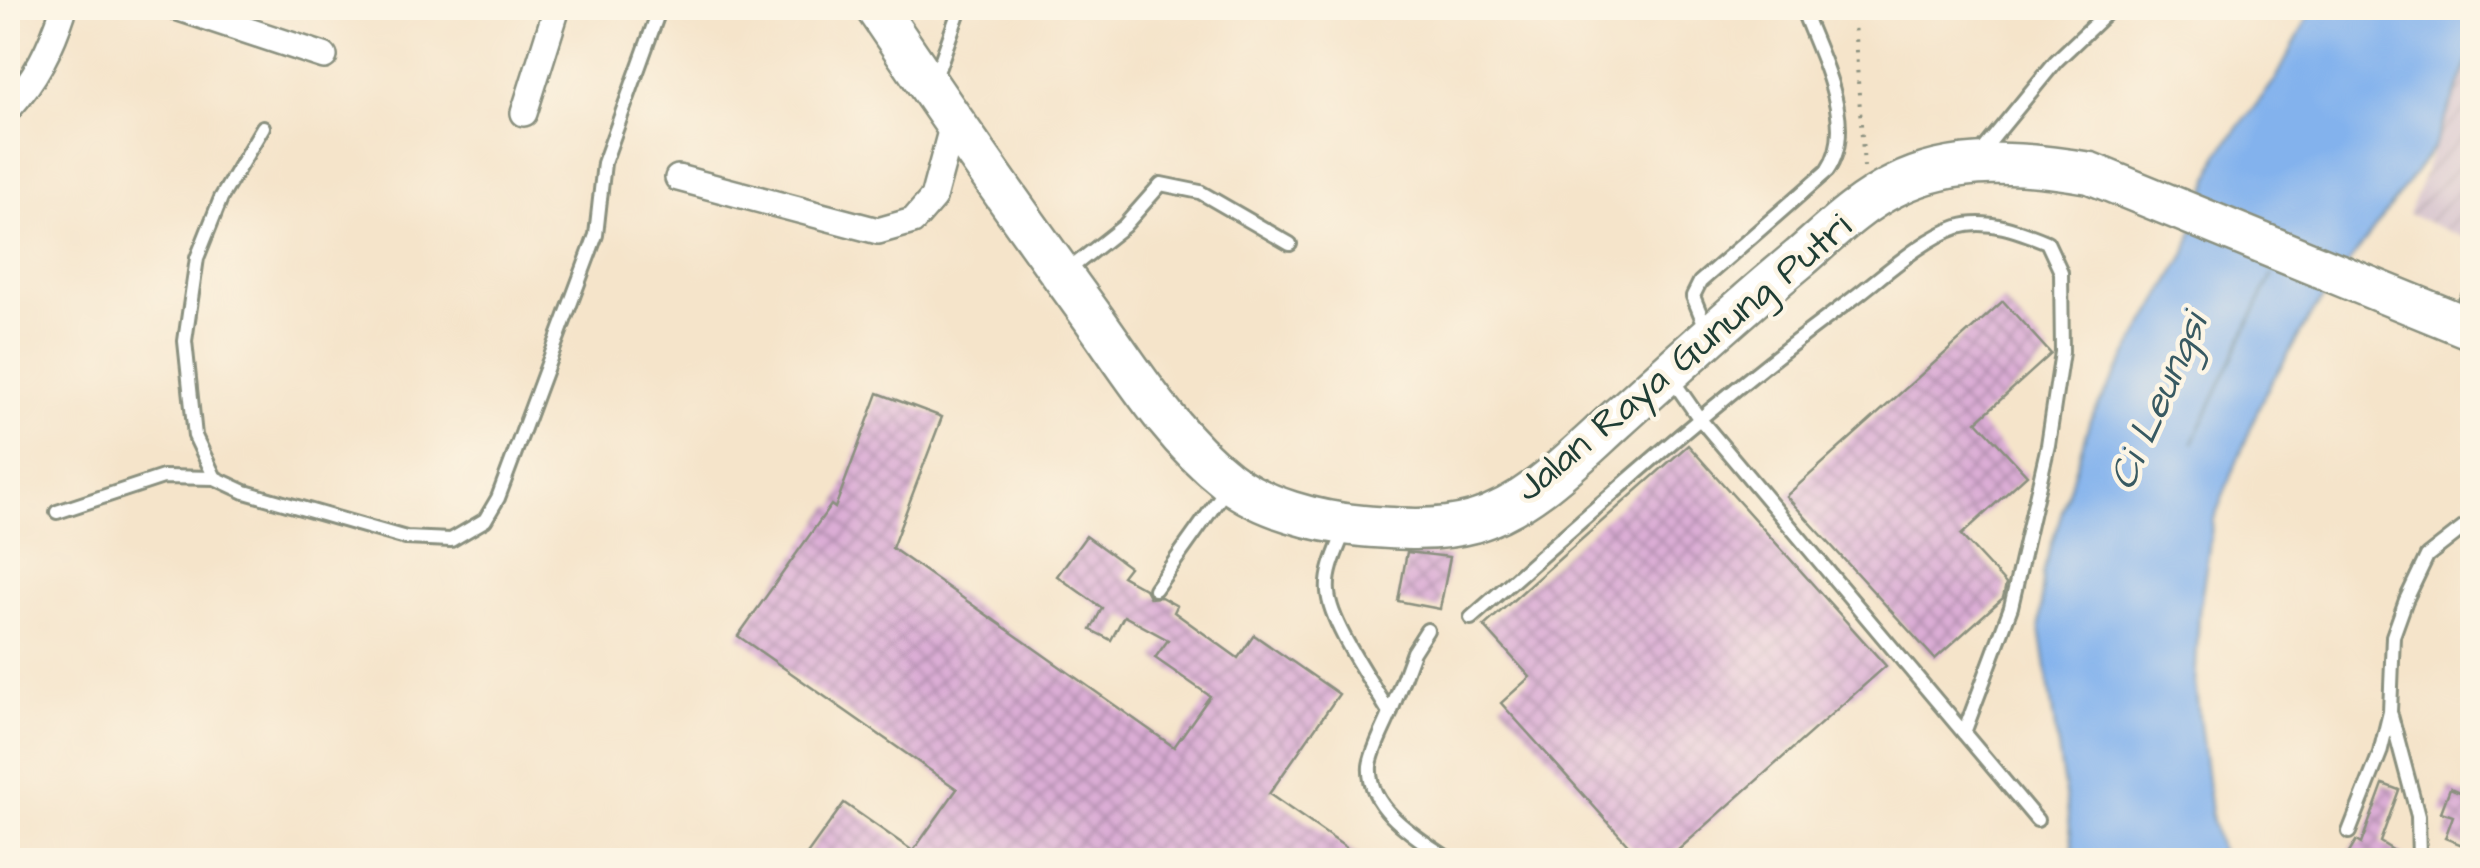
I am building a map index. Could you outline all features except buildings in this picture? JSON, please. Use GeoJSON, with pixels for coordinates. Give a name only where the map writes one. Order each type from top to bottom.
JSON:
{"type":"FeatureCollection","features":[{"type":"Feature","properties":{"kind":"main road","name":"Jalan Raya Gunung Putri"},"geometry":{"type":"LineString","coordinates":[[876,8],[953,124],[1062,275],[1151,398],[1199,455],[1230,483],[1262,501],[1346,525],[1403,529],[1446,526],[1473,522],[1508,507],[1553,478],[1709,334],[1867,202],[1898,184],[1934,171],[2031,162],[2090,172],[2410,300],[2467,313]]}},
{"type":"Feature","properties":{"kind":"street"},"geometry":{"type":"LineString","coordinates":[[8,110],[50,50],[64,8]]}},
{"type":"Feature","properties":{"kind":"street"},"geometry":{"type":"LineString","coordinates":[[178,8],[324,56]]}},
{"type":"Feature","properties":{"kind":"street"},"geometry":{"type":"LineString","coordinates":[[524,113],[558,8]]}},
{"type":"Feature","properties":{"kind":"street"},"geometry":{"type":"LineString","coordinates":[[678,178],[878,230],[912,220],[927,206],[953,124]]}},
{"type":"Feature","properties":{"kind":"lane"},"geometry":{"type":"LineString","coordinates":[[56,512],[162,477],[215,478],[246,492],[406,538],[451,540],[484,520],[498,498],[596,235],[604,162],[660,8]]}},
{"type":"Feature","properties":{"kind":"lane"},"geometry":{"type":"LineString","coordinates":[[930,90],[960,8]]}},
{"type":"Feature","properties":{"kind":"lane"},"geometry":{"type":"LineString","coordinates":[[1709,334],[1693,296],[1700,282],[1827,171],[1840,147],[1841,132],[1830,89],[1802,8]]}},
{"type":"Feature","properties":{"kind":"lane"},"geometry":{"type":"LineString","coordinates":[[1972,165],[2056,61],[2111,9]]}},
{"type":"Feature","properties":{"kind":"lane"},"geometry":{"type":"LineString","coordinates":[[215,478],[195,436],[185,341],[198,258],[221,198],[263,127]]}},
{"type":"Feature","properties":{"kind":"lane"},"geometry":{"type":"LineString","coordinates":[[1062,275],[1124,226],[1161,184],[1200,192],[1290,244]]}},
{"type":"Feature","properties":{"kind":"lane"},"geometry":{"type":"LineString","coordinates":[[1471,618],[1699,418],[1809,330],[1934,239],[1960,226],[1994,225],[2022,231],[2046,242],[2061,272],[2062,352],[2048,445],[2010,607],[1964,733]]}},
{"type":"Feature","properties":{"kind":"lane"},"geometry":{"type":"LineString","coordinates":[[1668,373],[1699,418],[2037,820]]}},
{"type":"Feature","properties":{"kind":"lane"},"geometry":{"type":"LineString","coordinates":[[1154,589],[1230,483]]}},
{"type":"Feature","properties":{"kind":"lane"},"geometry":{"type":"LineString","coordinates":[[2349,832],[2380,754],[2390,712],[2393,636],[2406,600],[2427,556],[2472,521]]}},
{"type":"Feature","properties":{"kind":"lane"},"geometry":{"type":"LineString","coordinates":[[1346,525],[1328,591],[1335,618],[1390,714]]}},
{"type":"Feature","properties":{"kind":"lane"},"geometry":{"type":"LineString","coordinates":[[1428,630],[1413,652],[1370,767],[1378,798],[1396,822],[1450,860]]}},
{"type":"Feature","properties":{"kind":"lane"},"geometry":{"type":"LineString","coordinates":[[2390,712],[2418,816],[2419,860]]}},
{"type":"Feature","properties":{"kind":"path"},"geometry":{"type":"LineString","coordinates":[[1853,8],[1867,202]]}},
{"type":"Feature","properties":{"kind":"shaded area"},"geometry":{"type":"Polygon","coordinates":[[[2472,52],[2472,241],[2408,214],[2472,52]]]}},
{"type":"Feature","properties":{"kind":"water"},"geometry":{"type":"Polygon","coordinates":[[[2313,8],[2472,8],[2472,52],[2434,147],[2313,312],[2264,395],[2213,521],[2199,613],[2195,684],[2212,821],[2223,860],[2075,860],[2040,628],[2043,573],[2090,420],[2186,253],[2218,154],[2276,79],[2313,8]],[[2322,168],[2148,538],[2322,169],[2322,168]]]}},
{"type":"Feature","properties":{"kind":"waterway","name":"Ci Leungsi"},"geometry":{"type":"LineString","coordinates":[[2277,255],[2401,8]]}},
{"type":"Feature","properties":{"kind":"waterway","name":"Ci Leungsi"},"geometry":{"type":"LineString","coordinates":[[2127,618],[2134,569],[2182,459]]}}]}
